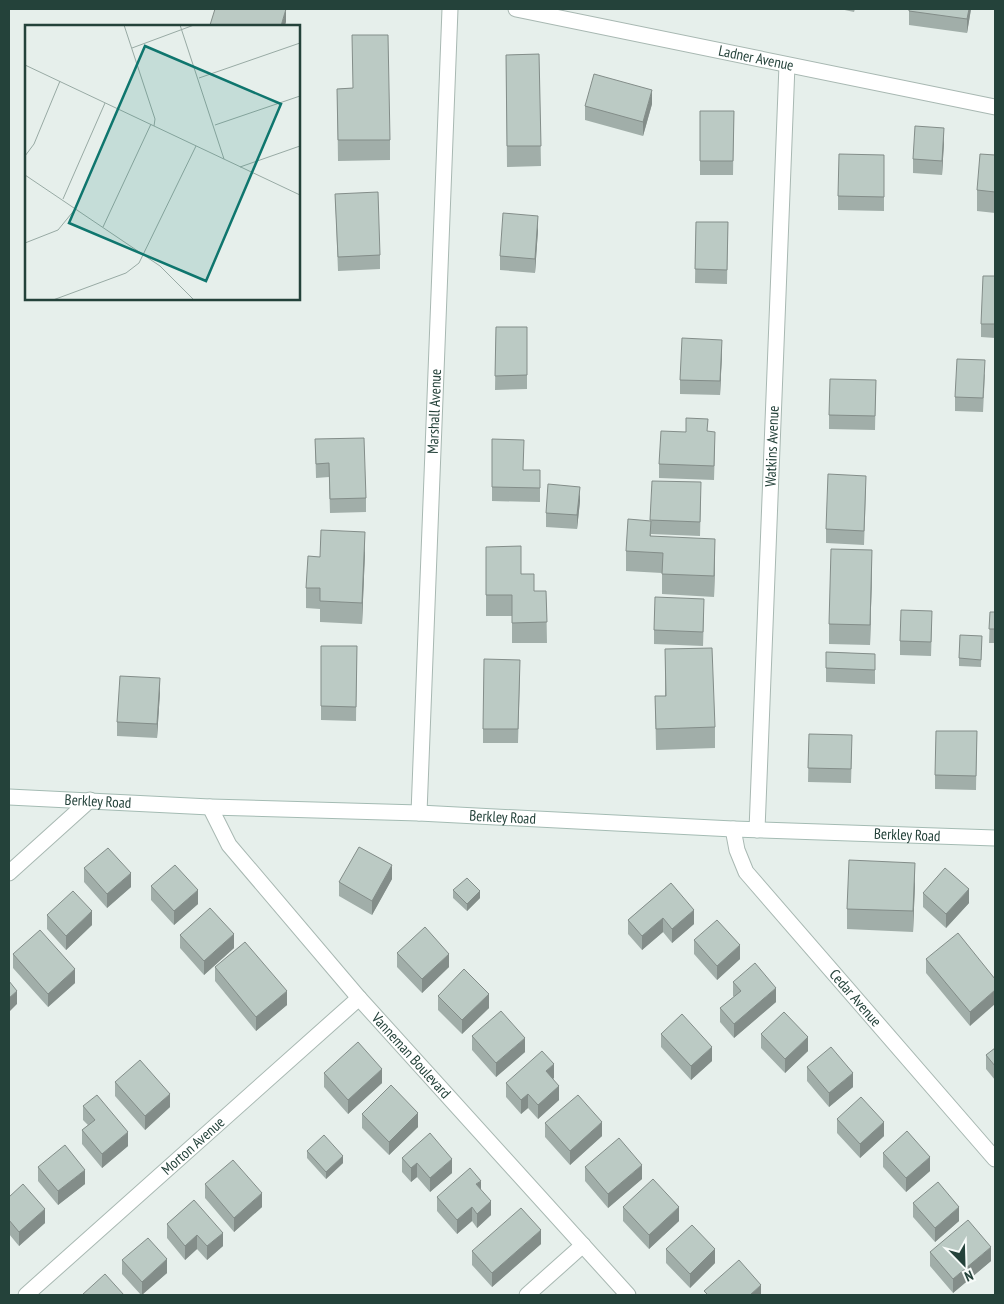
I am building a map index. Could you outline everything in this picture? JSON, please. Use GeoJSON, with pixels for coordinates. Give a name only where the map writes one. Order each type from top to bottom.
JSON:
{"type":"FeatureCollection","features":[{"type":"Feature","properties":{"kind":"street","name":"Marshall Avenue"},"geometry":{"type":"LineString","coordinates":[[419,813],[450,9]]}},
{"type":"Feature","properties":{"kind":"street","name":"Ladner Avenue"},"geometry":{"type":"LineString","coordinates":[[516,9],[995,107]]}},
{"type":"Feature","properties":{"kind":"street","name":"Watkins Avenue"},"geometry":{"type":"LineString","coordinates":[[757,830],[787,65]]}},
{"type":"Feature","properties":{"kind":"street","name":"Berkley Road"},"geometry":{"type":"LineString","coordinates":[[9,797],[210,807],[419,813],[757,830],[995,838]]}},
{"type":"Feature","properties":{"kind":"street"},"geometry":{"type":"LineString","coordinates":[[9,873],[90,800]]}},
{"type":"Feature","properties":{"kind":"street","name":"Vanneman Boulevard"},"geometry":{"type":"LineString","coordinates":[[210,807],[228,845],[359,998],[628,1295]]}},
{"type":"Feature","properties":{"kind":"street","name":"Cedar Avenue"},"geometry":{"type":"LineString","coordinates":[[733,829],[737,850],[746,872],[995,1160]]}},
{"type":"Feature","properties":{"kind":"street","name":"Morton Avenue"},"geometry":{"type":"LineString","coordinates":[[26,1295],[359,998]]}},
{"type":"Feature","properties":{"kind":"street"},"geometry":{"type":"LineString","coordinates":[[527,1295],[582,1245]]}},
{"type":"Feature","properties":{"kind":"building"},"geometry":{"type":"Polygon","coordinates":[[[215,9],[286,9],[281,25],[210,25],[215,9]]]}},
{"type":"Feature","properties":{"kind":"building"},"geometry":{"type":"Polygon","coordinates":[[[909,9],[969,9],[967,19],[909,11],[909,9]]]}},
{"type":"Feature","properties":{"kind":"building"},"geometry":{"type":"Polygon","coordinates":[[[352,35],[388,35],[390,140],[338,140],[337,89],[353,88],[352,35]]]}},
{"type":"Feature","properties":{"kind":"building"},"geometry":{"type":"Polygon","coordinates":[[[539,54],[541,146],[507,146],[506,55],[539,54]]]}},
{"type":"Feature","properties":{"kind":"building"},"geometry":{"type":"Polygon","coordinates":[[[594,74],[652,90],[643,122],[585,106],[594,74]]]}},
{"type":"Feature","properties":{"kind":"building"},"geometry":{"type":"Polygon","coordinates":[[[700,111],[734,111],[733,161],[700,161],[700,111]]]}},
{"type":"Feature","properties":{"kind":"building"},"geometry":{"type":"Polygon","coordinates":[[[915,126],[944,128],[942,161],[913,159],[915,126]]]}},
{"type":"Feature","properties":{"kind":"building"},"geometry":{"type":"Polygon","coordinates":[[[839,154],[884,155],[884,197],[838,196],[839,154]]]}},
{"type":"Feature","properties":{"kind":"building"},"geometry":{"type":"Polygon","coordinates":[[[980,154],[995,155],[995,192],[977,190],[980,154]]]}},
{"type":"Feature","properties":{"kind":"building"},"geometry":{"type":"Polygon","coordinates":[[[378,192],[380,255],[338,257],[335,194],[378,192]]]}},
{"type":"Feature","properties":{"kind":"building"},"geometry":{"type":"Polygon","coordinates":[[[503,213],[538,216],[535,259],[500,256],[503,213]]]}},
{"type":"Feature","properties":{"kind":"building"},"geometry":{"type":"Polygon","coordinates":[[[696,222],[728,222],[727,270],[695,269],[696,222]]]}},
{"type":"Feature","properties":{"kind":"building"},"geometry":{"type":"Polygon","coordinates":[[[983,276],[995,276],[995,324],[981,324],[983,276]]]}},
{"type":"Feature","properties":{"kind":"building"},"geometry":{"type":"Polygon","coordinates":[[[496,327],[527,327],[527,375],[495,376],[496,327]]]}},
{"type":"Feature","properties":{"kind":"building"},"geometry":{"type":"Polygon","coordinates":[[[682,338],[722,340],[720,381],[680,380],[682,338]]]}},
{"type":"Feature","properties":{"kind":"building"},"geometry":{"type":"Polygon","coordinates":[[[957,359],[985,360],[983,398],[955,397],[957,359]]]}},
{"type":"Feature","properties":{"kind":"building"},"geometry":{"type":"Polygon","coordinates":[[[830,379],[876,380],[875,416],[829,415],[830,379]]]}},
{"type":"Feature","properties":{"kind":"building"},"geometry":{"type":"Polygon","coordinates":[[[686,418],[708,419],[707,431],[715,432],[714,466],[659,464],[661,431],[686,432],[686,418]]]}},
{"type":"Feature","properties":{"kind":"building"},"geometry":{"type":"Polygon","coordinates":[[[364,438],[366,498],[330,499],[329,463],[316,464],[315,439],[364,438]]]}},
{"type":"Feature","properties":{"kind":"building"},"geometry":{"type":"Polygon","coordinates":[[[492,439],[524,440],[523,470],[540,470],[540,488],[492,487],[492,439]]]}},
{"type":"Feature","properties":{"kind":"building"},"geometry":{"type":"Polygon","coordinates":[[[828,474],[866,476],[864,531],[826,529],[828,474]]]}},
{"type":"Feature","properties":{"kind":"building"},"geometry":{"type":"Polygon","coordinates":[[[652,481],[701,482],[700,522],[650,520],[652,481]]]}},
{"type":"Feature","properties":{"kind":"building"},"geometry":{"type":"Polygon","coordinates":[[[548,484],[580,487],[577,515],[546,513],[548,484]]]}},
{"type":"Feature","properties":{"kind":"building"},"geometry":{"type":"Polygon","coordinates":[[[628,519],[651,521],[650,536],[715,539],[714,576],[662,574],[663,553],[626,551],[628,519]]]}},
{"type":"Feature","properties":{"kind":"building"},"geometry":{"type":"Polygon","coordinates":[[[321,530],[365,532],[362,603],[320,601],[320,588],[306,588],[308,556],[320,557],[321,530]]]}},
{"type":"Feature","properties":{"kind":"building"},"geometry":{"type":"Polygon","coordinates":[[[521,546],[521,574],[534,574],[534,591],[546,591],[547,622],[512,623],[512,595],[486,595],[486,547],[521,546]]]}},
{"type":"Feature","properties":{"kind":"building"},"geometry":{"type":"Polygon","coordinates":[[[831,549],[872,550],[870,625],[829,624],[831,549]]]}},
{"type":"Feature","properties":{"kind":"building"},"geometry":{"type":"Polygon","coordinates":[[[655,597],[704,599],[703,632],[654,630],[655,597]]]}},
{"type":"Feature","properties":{"kind":"building"},"geometry":{"type":"Polygon","coordinates":[[[901,610],[932,611],[931,642],[900,641],[901,610]]]}},
{"type":"Feature","properties":{"kind":"building"},"geometry":{"type":"Polygon","coordinates":[[[990,612],[995,612],[995,629],[989,629],[990,612]]]}},
{"type":"Feature","properties":{"kind":"building"},"geometry":{"type":"Polygon","coordinates":[[[960,635],[982,636],[981,660],[959,658],[960,635]]]}},
{"type":"Feature","properties":{"kind":"building"},"geometry":{"type":"Polygon","coordinates":[[[321,646],[357,646],[356,707],[321,706],[321,646]]]}},
{"type":"Feature","properties":{"kind":"building"},"geometry":{"type":"Polygon","coordinates":[[[712,648],[715,727],[656,729],[655,696],[666,696],[665,649],[712,648]]]}},
{"type":"Feature","properties":{"kind":"building"},"geometry":{"type":"Polygon","coordinates":[[[826,652],[875,654],[875,670],[826,668],[826,652]]]}},
{"type":"Feature","properties":{"kind":"building"},"geometry":{"type":"Polygon","coordinates":[[[484,659],[520,660],[518,729],[483,729],[484,659]]]}},
{"type":"Feature","properties":{"kind":"building"},"geometry":{"type":"Polygon","coordinates":[[[120,676],[160,678],[157,724],[117,722],[120,676]]]}},
{"type":"Feature","properties":{"kind":"building"},"geometry":{"type":"Polygon","coordinates":[[[936,731],[977,731],[976,776],[935,775],[936,731]]]}},
{"type":"Feature","properties":{"kind":"building"},"geometry":{"type":"Polygon","coordinates":[[[809,734],[852,735],[851,769],[808,768],[809,734]]]}},
{"type":"Feature","properties":{"kind":"building"},"geometry":{"type":"Polygon","coordinates":[[[359,847],[392,865],[372,901],[339,882],[359,847]]]}},
{"type":"Feature","properties":{"kind":"building"},"geometry":{"type":"Polygon","coordinates":[[[108,848],[131,873],[107,894],[84,868],[108,848]]]}},
{"type":"Feature","properties":{"kind":"building"},"geometry":{"type":"Polygon","coordinates":[[[849,860],[915,863],[913,911],[847,909],[849,860]]]}},
{"type":"Feature","properties":{"kind":"building"},"geometry":{"type":"Polygon","coordinates":[[[175,865],[198,890],[174,911],[151,886],[175,865]]]}},
{"type":"Feature","properties":{"kind":"building"},"geometry":{"type":"Polygon","coordinates":[[[945,868],[969,889],[946,914],[923,893],[945,868]]]}},
{"type":"Feature","properties":{"kind":"building"},"geometry":{"type":"Polygon","coordinates":[[[467,878],[480,891],[467,904],[453,890],[467,878]]]}},
{"type":"Feature","properties":{"kind":"building"},"geometry":{"type":"Polygon","coordinates":[[[671,883],[694,910],[672,929],[663,918],[642,936],[628,920],[671,883]]]}},
{"type":"Feature","properties":{"kind":"building"},"geometry":{"type":"Polygon","coordinates":[[[73,891],[92,911],[66,936],[47,915],[73,891]]]}},
{"type":"Feature","properties":{"kind":"building"},"geometry":{"type":"Polygon","coordinates":[[[210,908],[234,934],[204,961],[180,935],[210,908]]]}},
{"type":"Feature","properties":{"kind":"building"},"geometry":{"type":"Polygon","coordinates":[[[717,920],[740,945],[717,966],[694,940],[717,920]]]}},
{"type":"Feature","properties":{"kind":"building"},"geometry":{"type":"Polygon","coordinates":[[[425,927],[449,954],[422,979],[397,953],[425,927]]]}},
{"type":"Feature","properties":{"kind":"building"},"geometry":{"type":"Polygon","coordinates":[[[40,930],[75,969],[48,994],[13,954],[40,930]]]}},
{"type":"Feature","properties":{"kind":"building"},"geometry":{"type":"Polygon","coordinates":[[[958,933],[995,979],[995,990],[970,1012],[926,959],[958,933]]]}},
{"type":"Feature","properties":{"kind":"building"},"geometry":{"type":"Polygon","coordinates":[[[245,942],[287,991],[256,1017],[215,967],[245,942]]]}},
{"type":"Feature","properties":{"kind":"building"},"geometry":{"type":"Polygon","coordinates":[[[755,963],[776,988],[734,1024],[720,1008],[741,991],[733,982],[755,963]]]}},
{"type":"Feature","properties":{"kind":"building"},"geometry":{"type":"Polygon","coordinates":[[[464,969],[489,994],[462,1020],[438,996],[464,969]]]}},
{"type":"Feature","properties":{"kind":"building"},"geometry":{"type":"Polygon","coordinates":[[[9,981],[17,991],[9,998],[9,981]]]}},
{"type":"Feature","properties":{"kind":"building"},"geometry":{"type":"Polygon","coordinates":[[[501,1011],[525,1038],[496,1063],[472,1036],[501,1011]]]}},
{"type":"Feature","properties":{"kind":"building"},"geometry":{"type":"Polygon","coordinates":[[[784,1012],[808,1037],[785,1059],[761,1034],[784,1012]]]}},
{"type":"Feature","properties":{"kind":"building"},"geometry":{"type":"Polygon","coordinates":[[[682,1014],[712,1047],[691,1066],[661,1034],[682,1014]]]}},
{"type":"Feature","properties":{"kind":"building"},"geometry":{"type":"Polygon","coordinates":[[[358,1042],[382,1069],[348,1100],[324,1073],[358,1042]]]}},
{"type":"Feature","properties":{"kind":"building"},"geometry":{"type":"Polygon","coordinates":[[[831,1047],[853,1073],[829,1093],[807,1067],[831,1047]]]}},
{"type":"Feature","properties":{"kind":"building"},"geometry":{"type":"Polygon","coordinates":[[[995,1048],[995,1066],[986,1055],[995,1048]]]}},
{"type":"Feature","properties":{"kind":"building"},"geometry":{"type":"Polygon","coordinates":[[[542,1051],[554,1064],[546,1071],[559,1086],[538,1105],[528,1094],[521,1100],[506,1083],[542,1051]]]}},
{"type":"Feature","properties":{"kind":"building"},"geometry":{"type":"Polygon","coordinates":[[[140,1060],[170,1094],[145,1116],[115,1082],[140,1060]]]}},
{"type":"Feature","properties":{"kind":"building"},"geometry":{"type":"Polygon","coordinates":[[[391,1085],[418,1113],[389,1142],[362,1114],[391,1085]]]}},
{"type":"Feature","properties":{"kind":"building"},"geometry":{"type":"Polygon","coordinates":[[[97,1095],[128,1132],[102,1154],[82,1130],[95,1120],[83,1106],[97,1095]]]}},
{"type":"Feature","properties":{"kind":"building"},"geometry":{"type":"Polygon","coordinates":[[[578,1095],[602,1122],[570,1151],[545,1123],[578,1095]]]}},
{"type":"Feature","properties":{"kind":"building"},"geometry":{"type":"Polygon","coordinates":[[[861,1097],[884,1122],[860,1144],[837,1119],[861,1097]]]}},
{"type":"Feature","properties":{"kind":"building"},"geometry":{"type":"Polygon","coordinates":[[[907,1131],[930,1157],[906,1178],[883,1153],[907,1131]]]}},
{"type":"Feature","properties":{"kind":"building"},"geometry":{"type":"Polygon","coordinates":[[[430,1133],[452,1159],[430,1178],[417,1163],[411,1168],[402,1158],[430,1133]]]}},
{"type":"Feature","properties":{"kind":"building"},"geometry":{"type":"Polygon","coordinates":[[[324,1135],[343,1156],[326,1172],[307,1151],[324,1135]]]}},
{"type":"Feature","properties":{"kind":"building"},"geometry":{"type":"Polygon","coordinates":[[[619,1138],[642,1165],[608,1194],[585,1167],[619,1138]]]}},
{"type":"Feature","properties":{"kind":"building"},"geometry":{"type":"Polygon","coordinates":[[[65,1145],[85,1170],[58,1191],[38,1167],[65,1145]]]}},
{"type":"Feature","properties":{"kind":"building"},"geometry":{"type":"Polygon","coordinates":[[[233,1160],[262,1193],[234,1218],[205,1184],[233,1160]]]}},
{"type":"Feature","properties":{"kind":"building"},"geometry":{"type":"Polygon","coordinates":[[[470,1168],[481,1181],[476,1184],[491,1201],[477,1214],[472,1207],[457,1220],[437,1197],[470,1168]]]}},
{"type":"Feature","properties":{"kind":"building"},"geometry":{"type":"Polygon","coordinates":[[[653,1179],[679,1207],[649,1235],[623,1207],[653,1179]]]}},
{"type":"Feature","properties":{"kind":"building"},"geometry":{"type":"Polygon","coordinates":[[[938,1182],[959,1207],[935,1228],[913,1203],[938,1182]]]}},
{"type":"Feature","properties":{"kind":"building"},"geometry":{"type":"Polygon","coordinates":[[[23,1184],[45,1209],[19,1232],[9,1220],[9,1197],[23,1184]]]}},
{"type":"Feature","properties":{"kind":"building"},"geometry":{"type":"Polygon","coordinates":[[[194,1200],[223,1233],[207,1246],[197,1235],[185,1246],[167,1224],[194,1200]]]}},
{"type":"Feature","properties":{"kind":"building"},"geometry":{"type":"Polygon","coordinates":[[[521,1208],[541,1230],[492,1273],[472,1251],[521,1208]]]}},
{"type":"Feature","properties":{"kind":"building"},"geometry":{"type":"Polygon","coordinates":[[[968,1220],[991,1247],[953,1279],[930,1252],[968,1220]]]}},
{"type":"Feature","properties":{"kind":"building"},"geometry":{"type":"Polygon","coordinates":[[[692,1225],[715,1249],[690,1274],[666,1249],[692,1225]]]}},
{"type":"Feature","properties":{"kind":"building"},"geometry":{"type":"Polygon","coordinates":[[[148,1238],[167,1259],[142,1282],[122,1260],[148,1238]]]}},
{"type":"Feature","properties":{"kind":"building"},"geometry":{"type":"Polygon","coordinates":[[[739,1260],[761,1285],[750,1295],[708,1295],[704,1291],[739,1260]]]}},
{"type":"Feature","properties":{"kind":"building"},"geometry":{"type":"Polygon","coordinates":[[[105,1274],[124,1295],[82,1295],[105,1274]]]}}]}
